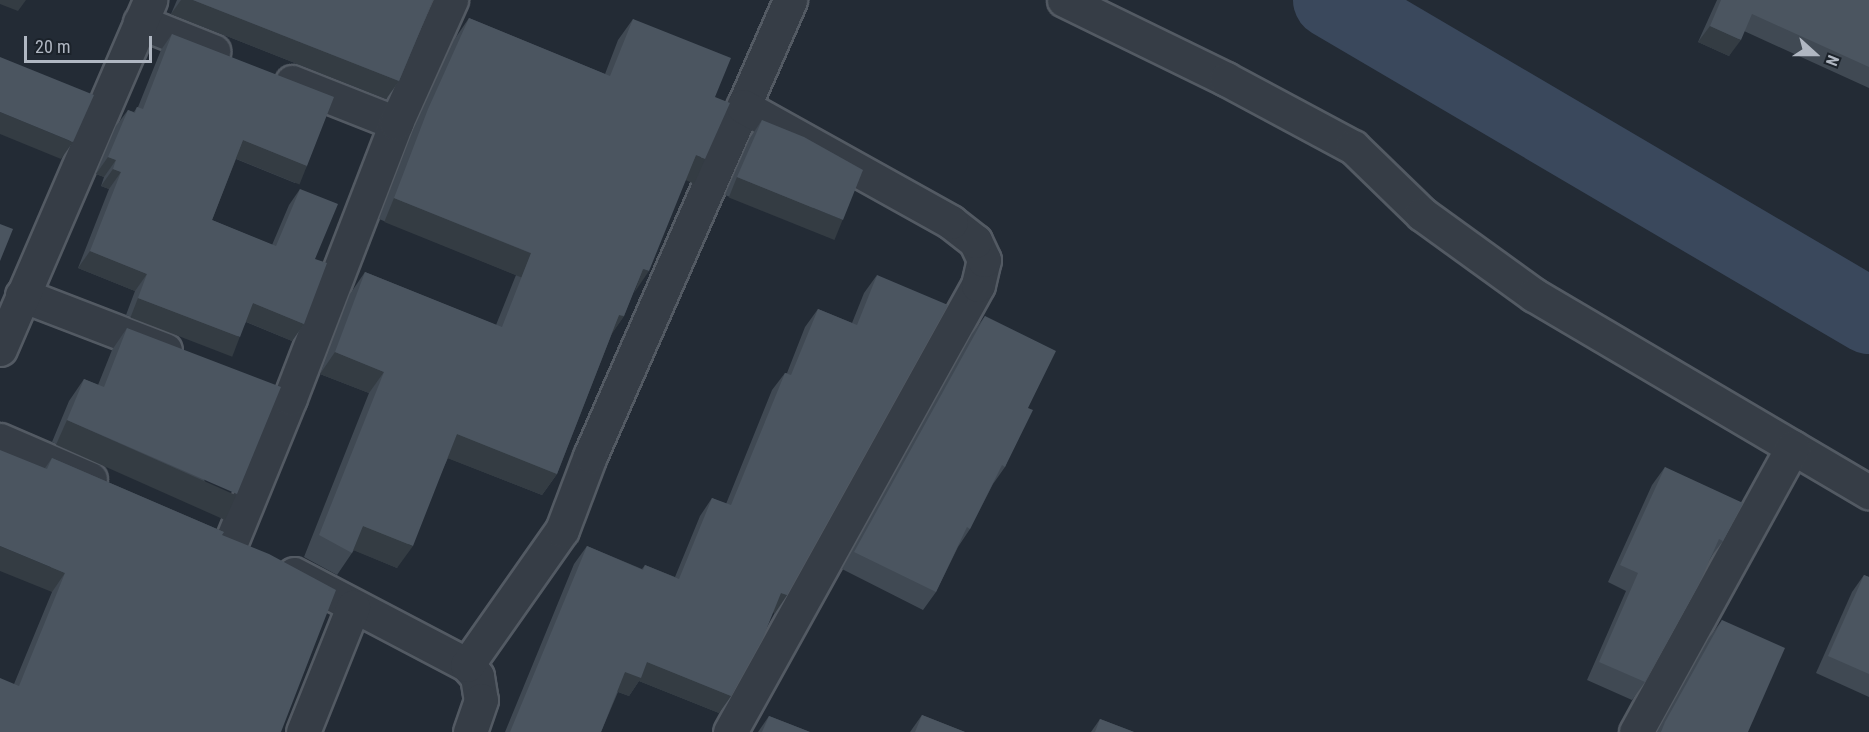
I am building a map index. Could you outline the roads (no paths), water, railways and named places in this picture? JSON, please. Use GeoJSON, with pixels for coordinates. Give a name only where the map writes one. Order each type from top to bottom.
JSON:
{"type":"FeatureCollection","features":[{"type":"Feature","properties":{"kind":"street"},"geometry":{"type":"LineString","coordinates":[[232,540],[290,398],[396,123],[451,0]]}},
{"type":"Feature","properties":{"kind":"street"},"geometry":{"type":"LineString","coordinates":[[466,665],[562,530],[595,445],[790,0]]}},
{"type":"Feature","properties":{"kind":"street"},"geometry":{"type":"LineString","coordinates":[[1064,0],[1226,79],[1353,147],[1422,214],[1534,295],[1869,492]]}},
{"type":"Feature","properties":{"kind":"street"},"geometry":{"type":"LineString","coordinates":[[0,349],[145,11],[251,66],[396,123]]}},
{"type":"Feature","properties":{"kind":"street"},"geometry":{"type":"LineString","coordinates":[[730,732],[978,285],[984,260],[975,242],[951,222],[743,106]]}},
{"type":"Feature","properties":{"kind":"street"},"geometry":{"type":"LineString","coordinates":[[22,295],[190,359]]}},
{"type":"Feature","properties":{"kind":"street"},"geometry":{"type":"LineString","coordinates":[[257,385],[290,398]]}},
{"type":"Feature","properties":{"kind":"street"},"geometry":{"type":"LineString","coordinates":[[0,441],[116,490]]}},
{"type":"Feature","properties":{"kind":"street"},"geometry":{"type":"LineString","coordinates":[[1636,732],[1793,447]]}},
{"type":"Feature","properties":{"kind":"street"},"geometry":{"type":"LineString","coordinates":[[200,526],[232,540],[353,607],[466,665],[477,676],[481,700],[470,732]]}},
{"type":"Feature","properties":{"kind":"street"},"geometry":{"type":"LineString","coordinates":[[303,732],[353,607]]}},
{"type":"Feature","properties":{"kind":"waterway"},"geometry":{"type":"LineString","coordinates":[[1331,0],[1869,316]]}}]}
